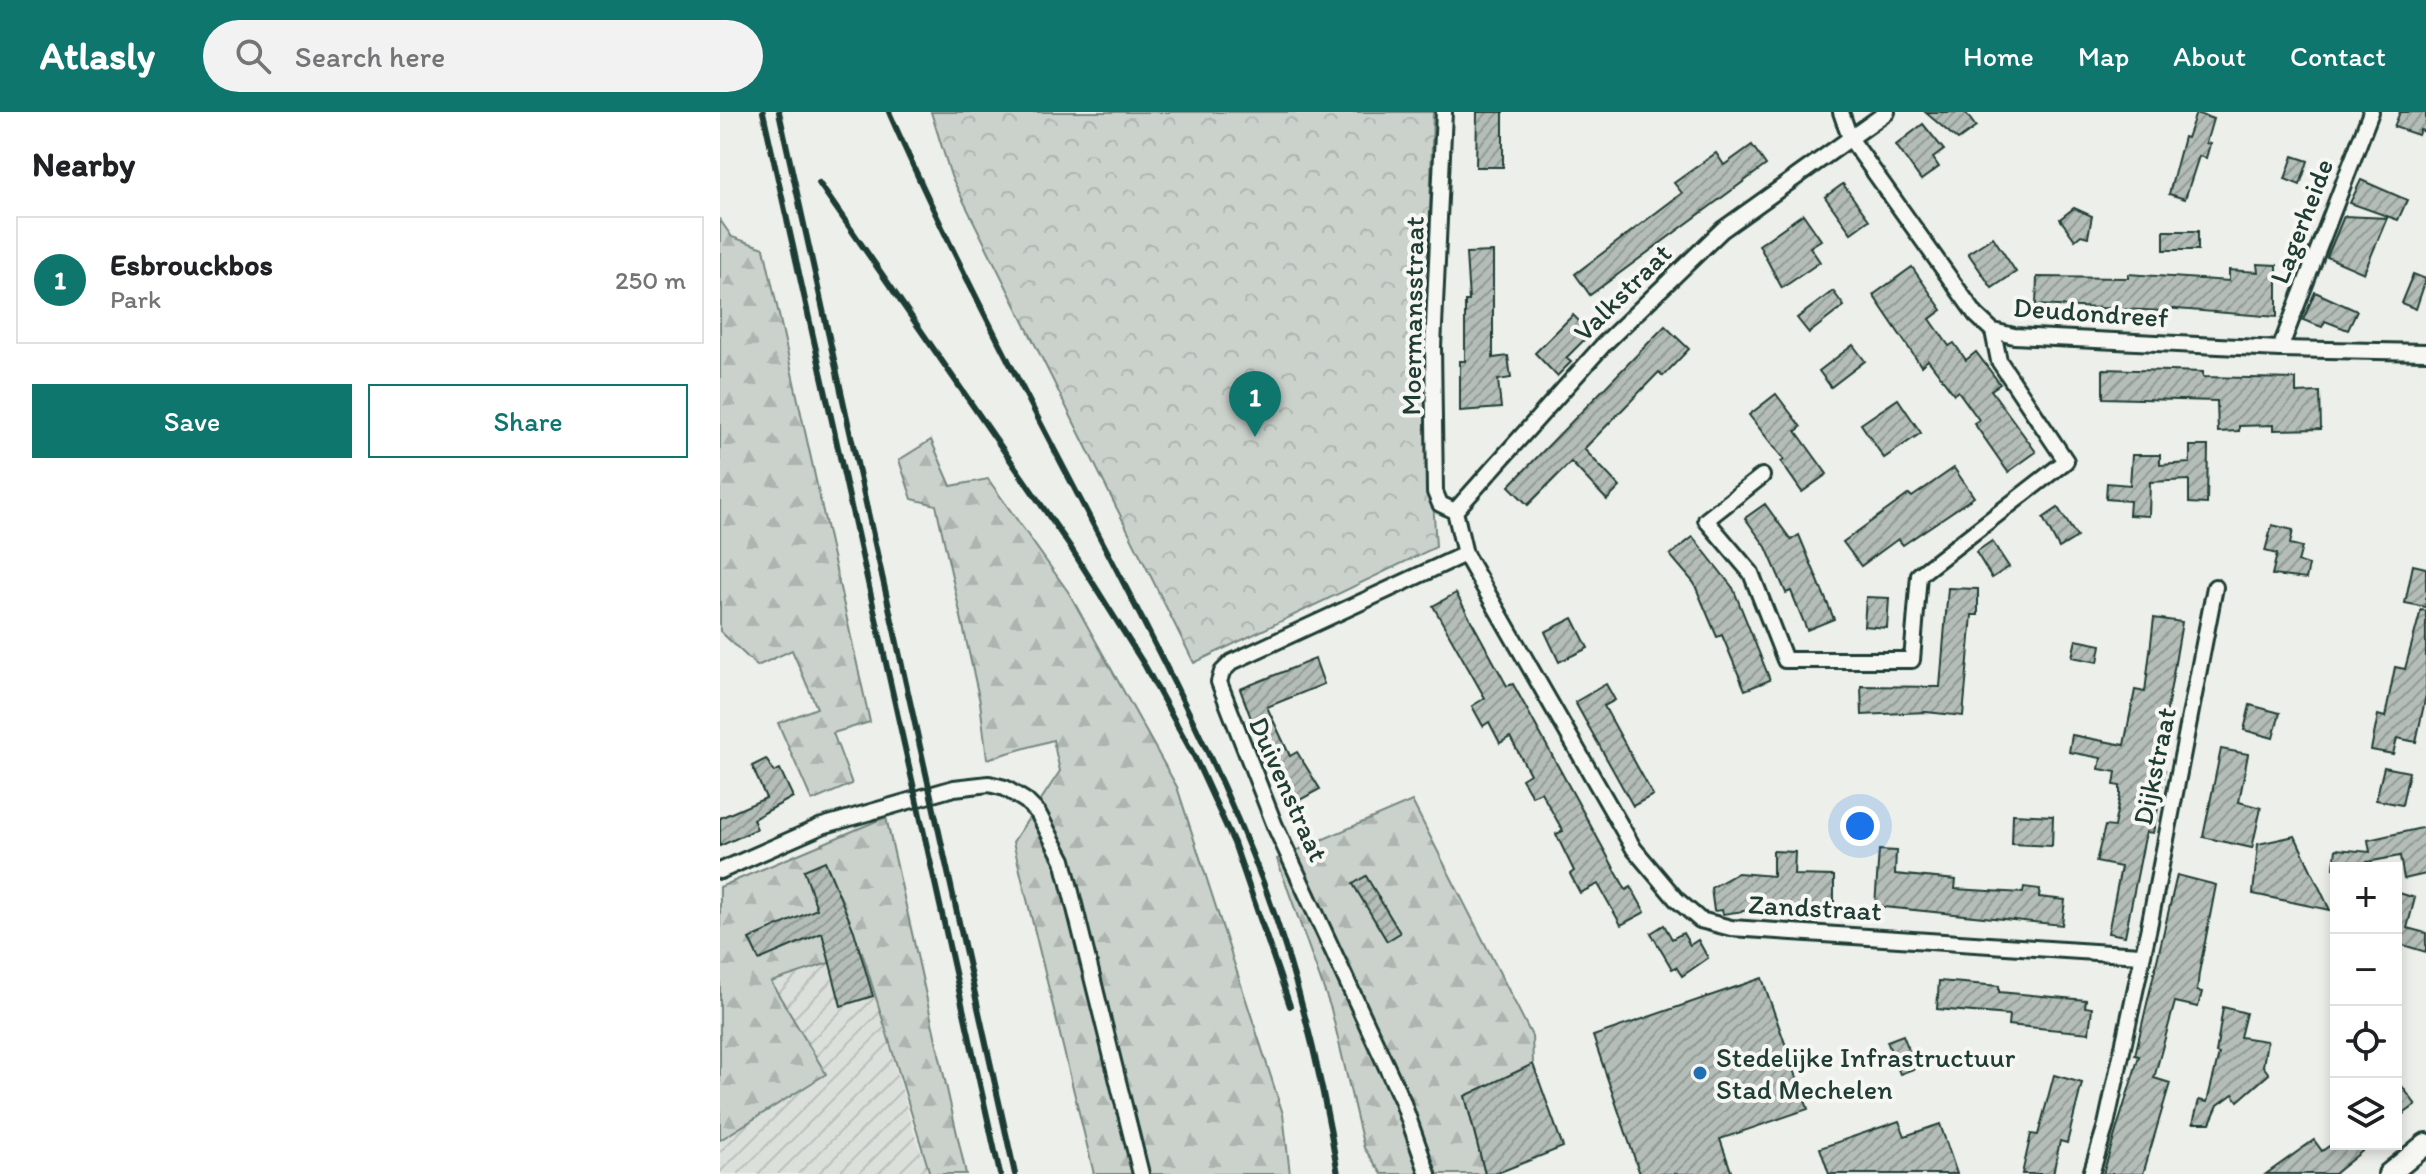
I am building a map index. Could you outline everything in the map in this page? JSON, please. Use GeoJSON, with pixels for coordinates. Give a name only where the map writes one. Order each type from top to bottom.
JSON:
{"type":"FeatureCollection","features":[{"type":"Feature","properties":{"kind":"main road"},"geometry":{"type":"LineString","coordinates":[[2389,1174],[2426,1144]]}},
{"type":"Feature","properties":{"kind":"street","name":"Moermansstraat"},"geometry":{"type":"LineString","coordinates":[[1444,112],[1433,347],[1435,492],[1440,504],[1455,511]]}},
{"type":"Feature","properties":{"kind":"street","name":"Deudondreef"},"geometry":{"type":"LineString","coordinates":[[1841,112],[1850,138],[1976,315],[1993,331],[2014,336],[2280,349],[2426,352]]}},
{"type":"Feature","properties":{"kind":"street","name":"Valkstraat"},"geometry":{"type":"LineString","coordinates":[[1455,511],[1604,344],[1722,230],[1887,112]]}},
{"type":"Feature","properties":{"kind":"street","name":"Lagerheide"},"geometry":{"type":"LineString","coordinates":[[2280,349],[2371,112]]}},
{"type":"Feature","properties":{"kind":"street"},"geometry":{"type":"LineString","coordinates":[[1762,476],[1706,520],[1751,573],[1785,660],[1912,660],[1919,575],[2066,461],[1999,361],[1993,331]]}},
{"type":"Feature","properties":{"kind":"street"},"geometry":{"type":"LineString","coordinates":[[1455,511],[1465,554]]}},
{"type":"Feature","properties":{"kind":"street","name":"Zandstraat"},"geometry":{"type":"LineString","coordinates":[[1465,554],[1634,849],[1676,899],[1700,920],[1731,928],[2140,955]]}},
{"type":"Feature","properties":{"kind":"street","name":"Duivenstraat"},"geometry":{"type":"LineString","coordinates":[[1428,1174],[1402,1100],[1275,826],[1219,682],[1222,672],[1232,662],[1465,554]]}},
{"type":"Feature","properties":{"kind":"street","name":"Dijkstraat"},"geometry":{"type":"LineString","coordinates":[[2140,955],[2149,927],[2215,587]]}},
{"type":"Feature","properties":{"kind":"street"},"geometry":{"type":"LineString","coordinates":[[720,871],[822,826],[954,788],[989,784],[1005,788],[1026,801],[1038,813],[1063,860],[1141,1174]]}},
{"type":"Feature","properties":{"kind":"street"},"geometry":{"type":"LineString","coordinates":[[2091,1174],[2106,1125],[2140,955]]}},
{"type":"Feature","properties":{"kind":"shaded area"},"geometry":{"type":"Polygon","coordinates":[[[862,952],[917,1142],[930,1174],[720,1174],[720,1140],[826,1074],[771,982],[862,952]]]}},
{"type":"Feature","properties":{"kind":"green space"},"geometry":{"type":"Polygon","coordinates":[[[931,112],[1433,112],[1425,371],[1436,547],[1194,663],[951,176],[931,112]]]}},
{"type":"Feature","properties":{"kind":"green space"},"geometry":{"type":"Polygon","coordinates":[[[720,220],[732,237],[764,248],[870,722],[833,733],[852,784],[812,801],[778,723],[817,708],[792,650],[757,666],[720,631],[720,220]]]}},
{"type":"Feature","properties":{"kind":"green space"},"geometry":{"type":"Polygon","coordinates":[[[931,440],[951,486],[988,479],[1069,593],[1177,787],[1283,1114],[1290,1174],[1094,1174],[1013,842],[1060,771],[1053,740],[987,759],[980,702],[936,505],[912,499],[899,460],[931,440]]]}},
{"type":"Feature","properties":{"kind":"green space"},"geometry":{"type":"Polygon","coordinates":[[[1412,801],[1532,1036],[1533,1064],[1465,1096],[1485,1174],[1382,1174],[1364,1148],[1331,1009],[1277,859],[1412,801]]]}},
{"type":"Feature","properties":{"kind":"green space"},"geometry":{"type":"Polygon","coordinates":[[[886,817],[966,1174],[930,1174],[862,952],[771,982],[826,1074],[720,1140],[720,887],[886,817]]]}},
{"type":"Feature","properties":{"kind":"building"},"geometry":{"type":"Polygon","coordinates":[[[1477,112],[1503,112],[1503,167],[1476,167],[1477,112]]]}},
{"type":"Feature","properties":{"kind":"building"},"geometry":{"type":"Polygon","coordinates":[[[1925,112],[1965,112],[1976,127],[1958,140],[1925,112]]]}},
{"type":"Feature","properties":{"kind":"building"},"geometry":{"type":"Polygon","coordinates":[[[2400,112],[2426,112],[2426,132],[2420,130],[2418,135],[2394,127],[2400,112]]]}},
{"type":"Feature","properties":{"kind":"building"},"geometry":{"type":"Polygon","coordinates":[[[2196,113],[2213,119],[2206,143],[2210,144],[2206,158],[2199,156],[2185,199],[2169,194],[2184,137],[2187,138],[2196,113]]]}},
{"type":"Feature","properties":{"kind":"building"},"geometry":{"type":"Polygon","coordinates":[[[1923,124],[1944,150],[1933,158],[1939,167],[1921,180],[1896,145],[1923,124]]]}},
{"type":"Feature","properties":{"kind":"building"},"geometry":{"type":"Polygon","coordinates":[[[1752,145],[1766,165],[1590,295],[1575,274],[1682,193],[1674,183],[1716,153],[1724,165],[1752,145]]]}},
{"type":"Feature","properties":{"kind":"building"},"geometry":{"type":"Polygon","coordinates":[[[2293,156],[2308,161],[2300,185],[2285,179],[2293,156]]]}},
{"type":"Feature","properties":{"kind":"building"},"geometry":{"type":"Polygon","coordinates":[[[2361,180],[2407,200],[2398,220],[2350,203],[2361,180]]]}},
{"type":"Feature","properties":{"kind":"building"},"geometry":{"type":"Polygon","coordinates":[[[1843,184],[1869,220],[1851,233],[1825,197],[1843,184]]]}},
{"type":"Feature","properties":{"kind":"building"},"geometry":{"type":"Polygon","coordinates":[[[2074,208],[2092,216],[2088,237],[2081,235],[2075,240],[2060,219],[2074,208]]]}},
{"type":"Feature","properties":{"kind":"building"},"geometry":{"type":"Polygon","coordinates":[[[1803,214],[1821,240],[1810,247],[1820,262],[1782,288],[1759,245],[1803,214]]]}},
{"type":"Feature","properties":{"kind":"building"},"geometry":{"type":"Polygon","coordinates":[[[2344,216],[2387,218],[2364,273],[2327,257],[2344,216]]]}},
{"type":"Feature","properties":{"kind":"building"},"geometry":{"type":"Polygon","coordinates":[[[2164,231],[2198,231],[2198,250],[2164,250],[2164,231]]]}},
{"type":"Feature","properties":{"kind":"building"},"geometry":{"type":"Polygon","coordinates":[[[1993,237],[2016,272],[1992,288],[1968,253],[1993,237]]]}},
{"type":"Feature","properties":{"kind":"building"},"geometry":{"type":"Polygon","coordinates":[[[1493,252],[1493,358],[1508,356],[1511,378],[1498,380],[1501,408],[1460,411],[1460,361],[1465,361],[1465,301],[1469,301],[1466,253],[1493,252]]]}},
{"type":"Feature","properties":{"kind":"building"},"geometry":{"type":"Polygon","coordinates":[[[2257,264],[2277,265],[2277,317],[2164,308],[2164,311],[2036,305],[2037,277],[2128,278],[2128,274],[2229,281],[2229,270],[2258,272],[2257,264]]]}},
{"type":"Feature","properties":{"kind":"building"},"geometry":{"type":"Polygon","coordinates":[[[1912,267],[1942,310],[1930,319],[1949,346],[1954,343],[1966,360],[1976,352],[2000,384],[1991,390],[2036,452],[2008,472],[1974,423],[1979,420],[1958,391],[1954,394],[1928,360],[1921,366],[1873,295],[1912,267]]]}},
{"type":"Feature","properties":{"kind":"building"},"geometry":{"type":"Polygon","coordinates":[[[2413,274],[2426,279],[2416,309],[2401,303],[2413,274]]]}},
{"type":"Feature","properties":{"kind":"building"},"geometry":{"type":"Polygon","coordinates":[[[1833,291],[1844,306],[1809,333],[1797,318],[1833,291]]]}},
{"type":"Feature","properties":{"kind":"building"},"geometry":{"type":"Polygon","coordinates":[[[2315,292],[2357,311],[2348,330],[2325,321],[2322,327],[2303,320],[2315,292]]]}},
{"type":"Feature","properties":{"kind":"building"},"geometry":{"type":"Polygon","coordinates":[[[1573,315],[1591,333],[1566,358],[1571,362],[1557,376],[1535,353],[1573,315]]]}},
{"type":"Feature","properties":{"kind":"building"},"geometry":{"type":"Polygon","coordinates":[[[1665,326],[1689,349],[1663,376],[1659,372],[1584,449],[1620,487],[1607,500],[1571,462],[1528,505],[1509,486],[1665,326]]]}},
{"type":"Feature","properties":{"kind":"building"},"geometry":{"type":"Polygon","coordinates":[[[1853,345],[1865,361],[1831,387],[1819,371],[1853,345]]]}},
{"type":"Feature","properties":{"kind":"building"},"geometry":{"type":"Polygon","coordinates":[[[2103,369],[2203,372],[2203,377],[2296,379],[2296,393],[2320,392],[2321,429],[2274,430],[2274,425],[2239,426],[2239,431],[2218,432],[2217,401],[2103,398],[2103,369]]]}},
{"type":"Feature","properties":{"kind":"building"},"geometry":{"type":"Polygon","coordinates":[[[1776,394],[1801,427],[1796,431],[1827,474],[1802,492],[1781,462],[1784,460],[1749,415],[1776,394]]]}},
{"type":"Feature","properties":{"kind":"building"},"geometry":{"type":"Polygon","coordinates":[[[1898,399],[1921,433],[1884,458],[1861,424],[1898,399]]]}},
{"type":"Feature","properties":{"kind":"building"},"geometry":{"type":"Polygon","coordinates":[[[2190,446],[2208,446],[2207,504],[2189,503],[2189,480],[2150,482],[2149,516],[2129,515],[2130,501],[2106,499],[2107,483],[2130,485],[2132,455],[2160,455],[2160,465],[2190,463],[2190,446]]]}},
{"type":"Feature","properties":{"kind":"building"},"geometry":{"type":"Polygon","coordinates":[[[1954,468],[1974,497],[1903,545],[1898,539],[1861,566],[1843,542],[1909,494],[1912,497],[1954,468]]]}},
{"type":"Feature","properties":{"kind":"building"},"geometry":{"type":"Polygon","coordinates":[[[1765,504],[1791,540],[1799,535],[1834,619],[1807,630],[1791,591],[1786,593],[1766,547],[1745,518],[1765,504]]]}},
{"type":"Feature","properties":{"kind":"building"},"geometry":{"type":"Polygon","coordinates":[[[2058,508],[2077,537],[2059,548],[2043,518],[2058,508]]]}},
{"type":"Feature","properties":{"kind":"building"},"geometry":{"type":"Polygon","coordinates":[[[2272,525],[2293,530],[2290,544],[2302,547],[2298,562],[2309,565],[2306,579],[2272,575],[2277,554],[2265,551],[2272,525]]]}},
{"type":"Feature","properties":{"kind":"building"},"geometry":{"type":"Polygon","coordinates":[[[1693,537],[1733,588],[1770,680],[1745,690],[1722,635],[1717,637],[1694,583],[1670,555],[1693,537]]]}},
{"type":"Feature","properties":{"kind":"building"},"geometry":{"type":"Polygon","coordinates":[[[1992,541],[2009,567],[1992,578],[1976,552],[1992,541]]]}},
{"type":"Feature","properties":{"kind":"building"},"geometry":{"type":"Polygon","coordinates":[[[2413,565],[2426,568],[2426,607],[2405,603],[2413,565]]]}},
{"type":"Feature","properties":{"kind":"building"},"geometry":{"type":"Polygon","coordinates":[[[1948,588],[1978,589],[1978,615],[1972,615],[1963,716],[1926,712],[1862,715],[1861,686],[1940,687],[1948,588]]]}},
{"type":"Feature","properties":{"kind":"building"},"geometry":{"type":"Polygon","coordinates":[[[1456,593],[1507,686],[1513,684],[1626,890],[1631,887],[1645,912],[1621,925],[1598,884],[1580,893],[1570,874],[1574,871],[1556,834],[1563,831],[1541,792],[1532,796],[1522,779],[1530,774],[1510,737],[1500,743],[1489,722],[1483,726],[1472,706],[1485,698],[1433,606],[1456,593]]]}},
{"type":"Feature","properties":{"kind":"building"},"geometry":{"type":"Polygon","coordinates":[[[1866,597],[1889,598],[1887,628],[1864,626],[1866,597]]]}},
{"type":"Feature","properties":{"kind":"building"},"geometry":{"type":"Polygon","coordinates":[[[2421,610],[2426,611],[2426,695],[2416,742],[2397,738],[2393,754],[2371,750],[2378,715],[2385,717],[2395,667],[2405,669],[2421,610]]]}},
{"type":"Feature","properties":{"kind":"building"},"geometry":{"type":"Polygon","coordinates":[[[1573,618],[1588,648],[1559,662],[1545,632],[1573,618]]]}},
{"type":"Feature","properties":{"kind":"building"},"geometry":{"type":"Polygon","coordinates":[[[2154,618],[2182,622],[2157,768],[2165,770],[2153,833],[2146,832],[2125,936],[2108,933],[2121,867],[2096,862],[2105,826],[2114,827],[2120,795],[2120,786],[2114,785],[2116,772],[2099,769],[2101,758],[2069,752],[2072,735],[2124,745],[2135,690],[2145,692],[2154,618]]]}},
{"type":"Feature","properties":{"kind":"building"},"geometry":{"type":"Polygon","coordinates":[[[2076,640],[2101,645],[2098,662],[2072,657],[2076,640]]]}},
{"type":"Feature","properties":{"kind":"building"},"geometry":{"type":"Polygon","coordinates":[[[1315,659],[1324,684],[1267,707],[1290,756],[1297,752],[1320,789],[1289,806],[1285,791],[1267,762],[1263,764],[1253,742],[1261,745],[1240,689],[1315,659]]]}},
{"type":"Feature","properties":{"kind":"building"},"geometry":{"type":"Polygon","coordinates":[[[1606,684],[1615,700],[1604,706],[1653,795],[1633,806],[1575,702],[1606,684]]]}},
{"type":"Feature","properties":{"kind":"building"},"geometry":{"type":"Polygon","coordinates":[[[2250,705],[2280,713],[2273,738],[2244,730],[2250,705]]]}},
{"type":"Feature","properties":{"kind":"building"},"geometry":{"type":"Polygon","coordinates":[[[2221,749],[2248,754],[2239,802],[2261,808],[2252,848],[2203,837],[2221,749]]]}},
{"type":"Feature","properties":{"kind":"building"},"geometry":{"type":"Polygon","coordinates":[[[766,759],[774,772],[780,769],[793,797],[753,819],[757,829],[720,846],[720,818],[766,798],[752,766],[766,759]]]}},
{"type":"Feature","properties":{"kind":"building"},"geometry":{"type":"Polygon","coordinates":[[[2384,767],[2409,772],[2402,805],[2376,800],[2384,767]]]}},
{"type":"Feature","properties":{"kind":"building"},"geometry":{"type":"Polygon","coordinates":[[[2013,814],[2053,816],[2052,846],[2012,844],[2013,814]]]}},
{"type":"Feature","properties":{"kind":"building"},"geometry":{"type":"Polygon","coordinates":[[[2426,827],[2426,874],[2404,879],[2400,856],[2367,862],[2335,862],[2336,849],[2370,852],[2368,840],[2426,827]]]}},
{"type":"Feature","properties":{"kind":"building"},"geometry":{"type":"Polygon","coordinates":[[[2295,836],[2330,910],[2253,894],[2258,844],[2295,836]]]}},
{"type":"Feature","properties":{"kind":"building"},"geometry":{"type":"Polygon","coordinates":[[[1879,850],[1896,851],[1895,874],[1956,880],[1955,889],[2023,893],[2024,887],[2040,889],[2039,897],[2065,900],[2062,925],[1875,906],[1879,850]]]}},
{"type":"Feature","properties":{"kind":"building"},"geometry":{"type":"Polygon","coordinates":[[[1773,851],[1795,852],[1794,875],[1834,876],[1834,910],[1765,908],[1723,914],[1722,910],[1714,911],[1711,888],[1738,873],[1773,876],[1773,851]]]}},
{"type":"Feature","properties":{"kind":"building"},"geometry":{"type":"Polygon","coordinates":[[[825,861],[854,931],[873,996],[841,1006],[822,933],[759,960],[749,939],[817,909],[804,870],[825,861]]]}},
{"type":"Feature","properties":{"kind":"building"},"geometry":{"type":"Polygon","coordinates":[[[2177,875],[2216,885],[2199,973],[2197,991],[2202,992],[2198,1007],[2175,1002],[2154,1078],[2170,1083],[2143,1174],[2103,1174],[2139,1056],[2135,1055],[2177,875]]]}},
{"type":"Feature","properties":{"kind":"building"},"geometry":{"type":"Polygon","coordinates":[[[1366,876],[1400,933],[1387,941],[1353,884],[1366,876]]]}},
{"type":"Feature","properties":{"kind":"building"},"geometry":{"type":"Polygon","coordinates":[[[2402,894],[2415,898],[2407,928],[2426,933],[2426,952],[2403,945],[2402,948],[2402,894]]]}},
{"type":"Feature","properties":{"kind":"building"},"geometry":{"type":"Polygon","coordinates":[[[1664,925],[1672,939],[1683,933],[1690,945],[1698,940],[1708,958],[1682,976],[1676,967],[1672,969],[1651,933],[1664,925]]]}},
{"type":"Feature","properties":{"kind":"building","name":"Stedelijke Infrastructuur Stad Mechelen"},"geometry":{"type":"Polygon","coordinates":[[[1762,978],[1808,1109],[1720,1139],[1732,1174],[1640,1174],[1593,1036],[1762,978]]]}},
{"type":"Feature","properties":{"kind":"building"},"geometry":{"type":"Polygon","coordinates":[[[1939,981],[1999,986],[1999,992],[2086,1000],[2085,1007],[2092,1008],[2089,1033],[2008,1025],[2009,1015],[1937,1009],[1939,981]]]}},
{"type":"Feature","properties":{"kind":"building"},"geometry":{"type":"Polygon","coordinates":[[[2223,1007],[2246,1013],[2240,1037],[2267,1041],[2263,1066],[2269,1074],[2238,1101],[2233,1094],[2218,1105],[2210,1123],[2193,1123],[2199,1100],[2207,1102],[2219,1054],[2216,1053],[2223,1007]]]}},
{"type":"Feature","properties":{"kind":"building"},"geometry":{"type":"Polygon","coordinates":[[[1903,1035],[1916,1068],[1900,1074],[1887,1041],[1903,1035]]]}},
{"type":"Feature","properties":{"kind":"building"},"geometry":{"type":"Polygon","coordinates":[[[1533,1064],[1563,1147],[1495,1174],[1485,1174],[1465,1096],[1533,1064]]]}},
{"type":"Feature","properties":{"kind":"building"},"geometry":{"type":"Polygon","coordinates":[[[2054,1075],[2082,1083],[2067,1143],[2060,1141],[2053,1174],[2022,1174],[2031,1134],[2038,1135],[2054,1075]]]}},
{"type":"Feature","properties":{"kind":"building"},"geometry":{"type":"Polygon","coordinates":[[[2402,1086],[2416,1105],[2402,1115],[2402,1086]]]}},
{"type":"Feature","properties":{"kind":"building","name":"Stedelijke Infrastructuur Stad Mechelen"},"geometry":{"type":"Polygon","coordinates":[[[1899,1121],[1905,1136],[1940,1124],[1957,1174],[1829,1174],[1820,1148],[1899,1121]]]}},
{"type":"Feature","properties":{"kind":"building"},"geometry":{"type":"Polygon","coordinates":[[[2314,1140],[2322,1151],[2330,1145],[2330,1150],[2364,1150],[2334,1174],[2266,1174],[2314,1140]]]}},
{"type":"Feature","properties":{"kind":"railway"},"geometry":{"type":"LineString","coordinates":[[763,112],[1000,1174]]}},
{"type":"Feature","properties":{"kind":"railway"},"geometry":{"type":"LineString","coordinates":[[779,112],[1015,1174]]}},
{"type":"Feature","properties":{"kind":"railway"},"geometry":{"type":"LineString","coordinates":[[889,112],[972,288],[1178,690],[1248,843],[1298,990],[1338,1174]]}},
{"type":"Feature","properties":{"kind":"railway"},"geometry":{"type":"LineString","coordinates":[[819,183],[1071,548],[1145,666],[1195,758],[1234,843],[1290,1006]]}},
{"type":"Feature","properties":{"kind":"place","name":"Esbrouckbos"},"geometry":{"type":"Point","coordinates":[1255,437]}},
{"type":"Feature","properties":{"kind":"place","name":"Stedelijke Infrastructuur Stad Mechelen"},"geometry":{"type":"Point","coordinates":[1700,1073]}}]}
